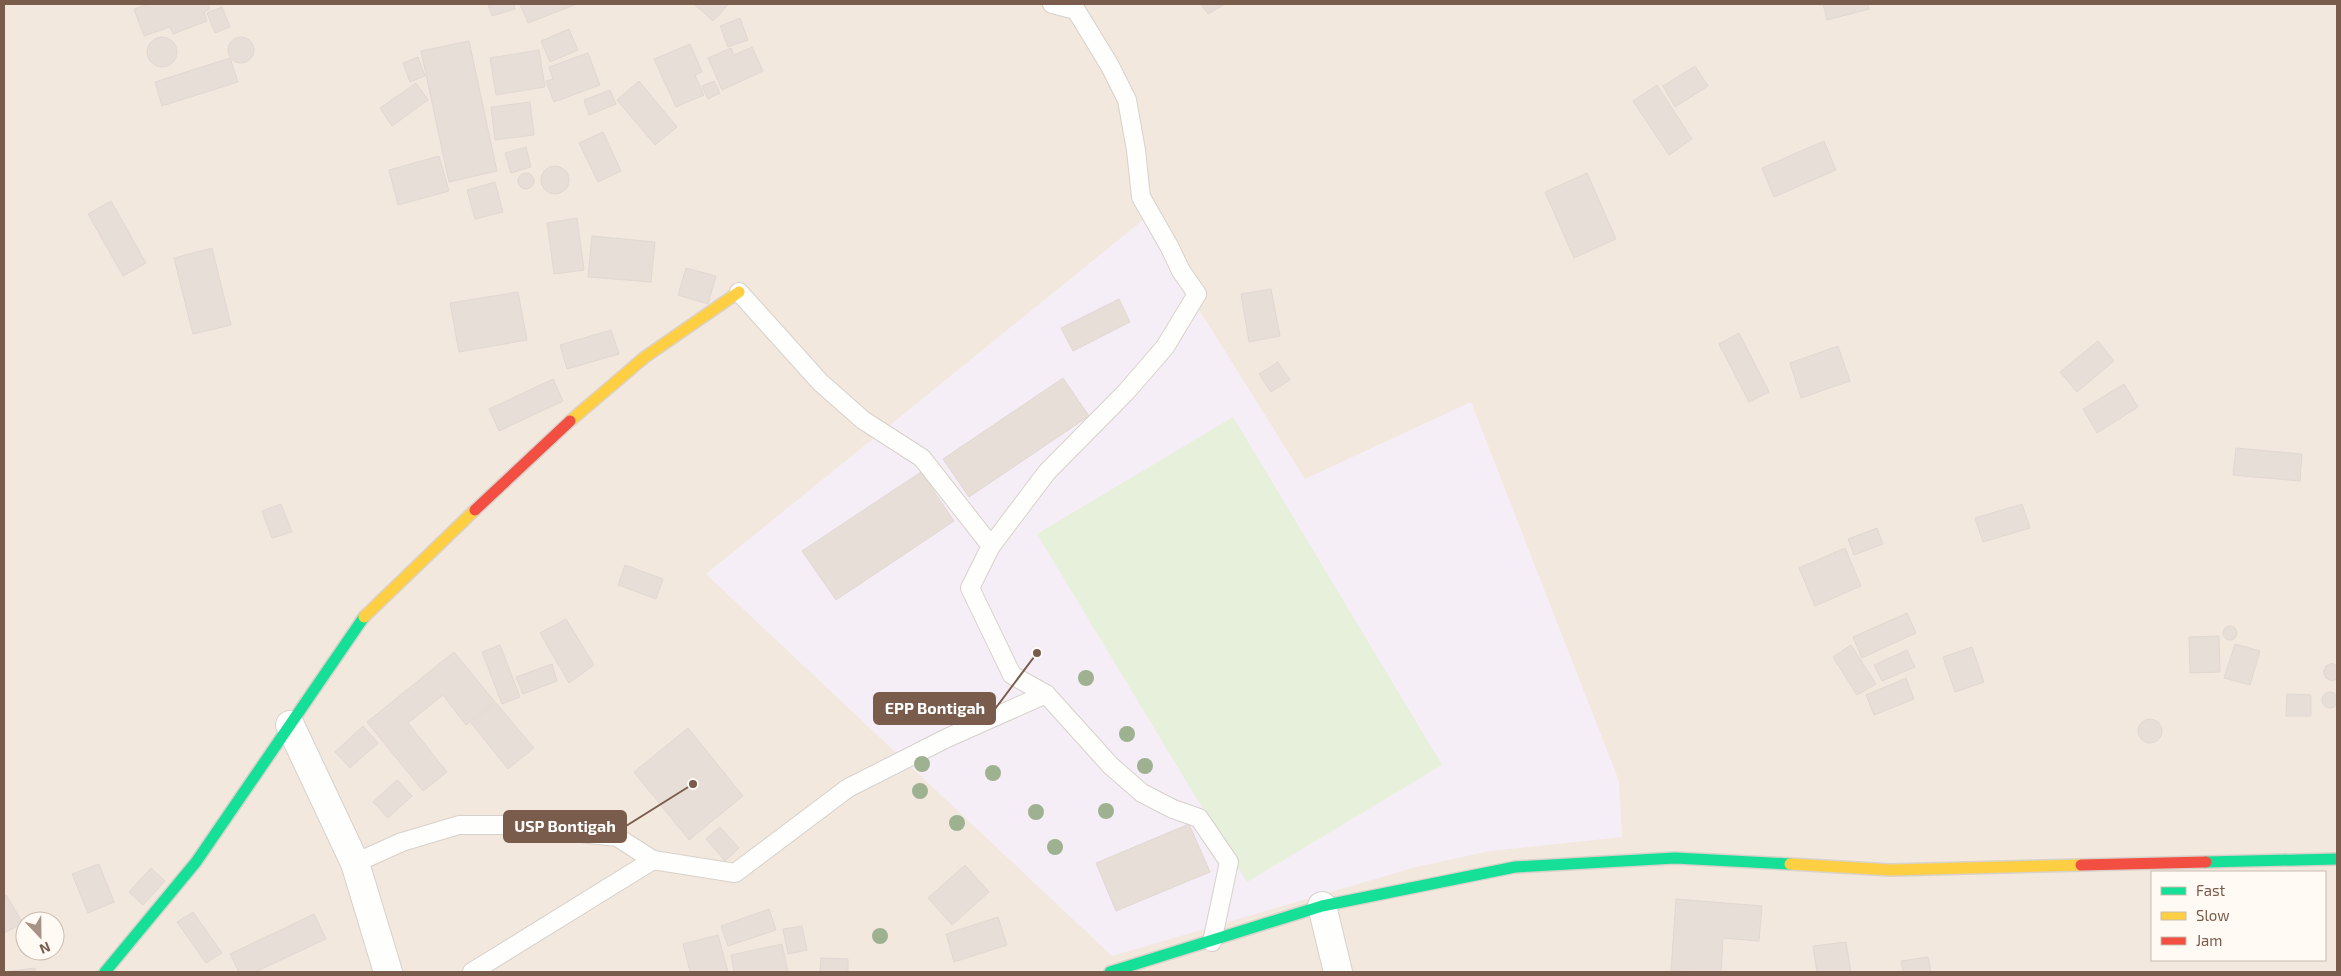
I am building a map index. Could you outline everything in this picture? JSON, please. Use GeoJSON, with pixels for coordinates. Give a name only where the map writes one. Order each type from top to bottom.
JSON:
{"type":"FeatureCollection","features":[{"type":"Feature","properties":{"kind":"street"},"geometry":{"type":"LineString","coordinates":[[105,972],[196,862],[360,621],[550,438],[645,357],[739,292]]}},
{"type":"Feature","properties":{"kind":"street"},"geometry":{"type":"LineString","coordinates":[[290,725],[355,863],[388,972]]}},
{"type":"Feature","properties":{"kind":"street"},"geometry":{"type":"LineString","coordinates":[[1110,972],[1212,942],[1322,906],[1515,867],[1675,858],[1891,870],[2337,859]]}},
{"type":"Feature","properties":{"kind":"street"},"geometry":{"type":"LineString","coordinates":[[1322,906],[1338,972]]}},
{"type":"Feature","properties":{"kind":"lane"},"geometry":{"type":"LineString","coordinates":[[1052,4],[1076,10],[1110,66],[1127,100],[1136,150],[1141,196],[1170,246],[1181,271],[1197,294],[1165,347],[1126,392],[1047,472],[991,546],[970,588],[1012,676],[1046,694],[1111,766],[1142,792],[1173,809],[1199,818],[1220,848],[1229,862],[1212,942]]}},
{"type":"Feature","properties":{"kind":"lane"},"geometry":{"type":"LineString","coordinates":[[739,292],[820,382],[862,420],[922,458],[991,546]]}},
{"type":"Feature","properties":{"kind":"lane"},"geometry":{"type":"LineString","coordinates":[[355,863],[402,842],[459,825],[506,825],[617,837],[653,860],[735,873],[848,788],[946,738],[1046,694]]}},
{"type":"Feature","properties":{"kind":"lane"},"geometry":{"type":"LineString","coordinates":[[472,972],[653,860]]}},
{"type":"Feature","properties":{"kind":"shaded area"},"geometry":{"type":"Polygon","coordinates":[[[4,4],[2337,4],[2337,972],[4,972],[4,4]]]}},
{"type":"Feature","properties":{"kind":"shaded area"},"geometry":{"type":"Polygon","coordinates":[[[1143,220],[1305,479],[1471,402],[1619,781],[1622,837],[1490,851],[1416,867],[1112,956],[706,574],[1143,220]]]}},
{"type":"Feature","properties":{"kind":"green space"},"geometry":{"type":"Polygon","coordinates":[[[1233,417],[1442,765],[1247,882],[1037,534],[1233,417]]]}},
{"type":"Feature","properties":{"kind":"building"},"geometry":{"type":"Polygon","coordinates":[[[149,4],[208,4],[210,9],[204,12],[207,21],[173,34],[170,27],[144,36],[134,9],[149,4]]]}},
{"type":"Feature","properties":{"kind":"building"},"geometry":{"type":"Polygon","coordinates":[[[488,4],[514,4],[515,9],[492,16],[488,4]]]}},
{"type":"Feature","properties":{"kind":"building"},"geometry":{"type":"Polygon","coordinates":[[[520,4],[577,4],[528,23],[520,4]]]}},
{"type":"Feature","properties":{"kind":"building"},"geometry":{"type":"Polygon","coordinates":[[[694,4],[729,4],[713,21],[694,4]]]}},
{"type":"Feature","properties":{"kind":"building"},"geometry":{"type":"Polygon","coordinates":[[[1201,4],[1225,4],[1208,14],[1201,4]]]}},
{"type":"Feature","properties":{"kind":"building"},"geometry":{"type":"Polygon","coordinates":[[[1823,4],[1868,4],[1869,9],[1827,20],[1823,4]]]}},
{"type":"Feature","properties":{"kind":"building"},"geometry":{"type":"Polygon","coordinates":[[[222,7],[230,27],[215,33],[207,13],[222,7]]]}},
{"type":"Feature","properties":{"kind":"building"},"geometry":{"type":"Polygon","coordinates":[[[740,18],[748,40],[728,47],[720,26],[740,18]]]}},
{"type":"Feature","properties":{"kind":"building"},"geometry":{"type":"Polygon","coordinates":[[[569,29],[578,50],[550,62],[541,41],[569,29]]]}},
{"type":"Feature","properties":{"kind":"building"},"geometry":{"type":"Polygon","coordinates":[[[162,37],[173,41],[177,52],[173,63],[162,67],[151,63],[147,52],[151,41],[162,37]]]}},
{"type":"Feature","properties":{"kind":"building"},"geometry":{"type":"Polygon","coordinates":[[[241,37],[250,41],[254,50],[250,59],[241,63],[232,59],[228,50],[232,41],[241,37]]]}},
{"type":"Feature","properties":{"kind":"building"},"geometry":{"type":"Polygon","coordinates":[[[469,41],[497,171],[449,182],[421,51],[469,41]]]}},
{"type":"Feature","properties":{"kind":"building"},"geometry":{"type":"Polygon","coordinates":[[[690,44],[702,72],[695,75],[704,95],[676,107],[654,59],[690,44]]]}},
{"type":"Feature","properties":{"kind":"building"},"geometry":{"type":"Polygon","coordinates":[[[752,47],[763,71],[722,90],[708,58],[731,48],[734,55],[752,47]]]}},
{"type":"Feature","properties":{"kind":"building"},"geometry":{"type":"Polygon","coordinates":[[[539,50],[545,87],[496,95],[490,58],[539,50]]]}},
{"type":"Feature","properties":{"kind":"building"},"geometry":{"type":"Polygon","coordinates":[[[588,53],[600,85],[554,102],[546,81],[553,79],[549,67],[588,53]]]}},
{"type":"Feature","properties":{"kind":"building"},"geometry":{"type":"Polygon","coordinates":[[[418,57],[425,76],[410,82],[403,63],[418,57]]]}},
{"type":"Feature","properties":{"kind":"building"},"geometry":{"type":"Polygon","coordinates":[[[230,58],[238,82],[162,106],[155,82],[230,58]]]}},
{"type":"Feature","properties":{"kind":"building"},"geometry":{"type":"Polygon","coordinates":[[[1695,66],[1708,86],[1675,107],[1663,86],[1695,66]]]}},
{"type":"Feature","properties":{"kind":"building"},"geometry":{"type":"Polygon","coordinates":[[[639,81],[677,127],[655,145],[617,100],[639,81]]]}},
{"type":"Feature","properties":{"kind":"building"},"geometry":{"type":"Polygon","coordinates":[[[714,81],[720,93],[708,99],[702,86],[714,81]]]}},
{"type":"Feature","properties":{"kind":"building"},"geometry":{"type":"Polygon","coordinates":[[[416,83],[428,100],[392,126],[380,108],[416,83]]]}},
{"type":"Feature","properties":{"kind":"building"},"geometry":{"type":"Polygon","coordinates":[[[1657,85],[1692,139],[1669,155],[1633,101],[1657,85]]]}},
{"type":"Feature","properties":{"kind":"building"},"geometry":{"type":"Polygon","coordinates":[[[610,90],[616,104],[589,115],[584,100],[610,90]]]}},
{"type":"Feature","properties":{"kind":"building"},"geometry":{"type":"Polygon","coordinates":[[[530,102],[534,135],[495,140],[491,107],[530,102]]]}},
{"type":"Feature","properties":{"kind":"building"},"geometry":{"type":"Polygon","coordinates":[[[603,132],[621,171],[598,182],[579,143],[603,132]]]}},
{"type":"Feature","properties":{"kind":"building"},"geometry":{"type":"Polygon","coordinates":[[[1824,141],[1836,170],[1774,197],[1762,168],[1824,141]]]}},
{"type":"Feature","properties":{"kind":"building"},"geometry":{"type":"Polygon","coordinates":[[[526,147],[531,167],[511,173],[505,153],[526,147]]]}},
{"type":"Feature","properties":{"kind":"building"},"geometry":{"type":"Polygon","coordinates":[[[439,156],[449,191],[398,205],[389,170],[439,156]]]}},
{"type":"Feature","properties":{"kind":"building"},"geometry":{"type":"Polygon","coordinates":[[[555,166],[565,170],[569,180],[565,190],[555,194],[545,190],[541,180],[545,170],[555,166]]]}},
{"type":"Feature","properties":{"kind":"building"},"geometry":{"type":"Polygon","coordinates":[[[526,173],[534,181],[526,189],[518,181],[526,173]]]}},
{"type":"Feature","properties":{"kind":"building"},"geometry":{"type":"Polygon","coordinates":[[[1587,173],[1616,239],[1574,258],[1545,192],[1587,173]]]}},
{"type":"Feature","properties":{"kind":"building"},"geometry":{"type":"Polygon","coordinates":[[[495,182],[503,212],[475,219],[467,190],[495,182]]]}},
{"type":"Feature","properties":{"kind":"building"},"geometry":{"type":"Polygon","coordinates":[[[111,201],[146,263],[123,276],[88,214],[111,201]]]}},
{"type":"Feature","properties":{"kind":"building"},"geometry":{"type":"Polygon","coordinates":[[[577,218],[584,270],[554,274],[547,223],[577,218]]]}},
{"type":"Feature","properties":{"kind":"building"},"geometry":{"type":"Polygon","coordinates":[[[592,236],[655,242],[651,282],[588,277],[592,236]]]}},
{"type":"Feature","properties":{"kind":"building"},"geometry":{"type":"Polygon","coordinates":[[[212,248],[231,325],[193,334],[174,258],[212,248]]]}},
{"type":"Feature","properties":{"kind":"building"},"geometry":{"type":"Polygon","coordinates":[[[686,268],[716,276],[708,304],[678,295],[686,268]]]}},
{"type":"Feature","properties":{"kind":"building"},"geometry":{"type":"Polygon","coordinates":[[[1271,289],[1280,336],[1249,342],[1241,294],[1271,289]]]}},
{"type":"Feature","properties":{"kind":"building"},"geometry":{"type":"Polygon","coordinates":[[[518,292],[527,340],[459,352],[450,303],[518,292]]]}},
{"type":"Feature","properties":{"kind":"building"},"geometry":{"type":"Polygon","coordinates":[[[1119,299],[1130,322],[1073,351],[1061,328],[1119,299]]]}},
{"type":"Feature","properties":{"kind":"building"},"geometry":{"type":"Polygon","coordinates":[[[611,330],[619,354],[567,369],[560,345],[611,330]]]}},
{"type":"Feature","properties":{"kind":"building"},"geometry":{"type":"Polygon","coordinates":[[[1739,333],[1769,392],[1749,402],[1719,344],[1739,333]]]}},
{"type":"Feature","properties":{"kind":"building"},"geometry":{"type":"Polygon","coordinates":[[[2098,341],[2114,361],[2077,392],[2060,372],[2098,341]]]}},
{"type":"Feature","properties":{"kind":"building"},"geometry":{"type":"Polygon","coordinates":[[[1838,346],[1850,381],[1801,398],[1790,363],[1838,346]]]}},
{"type":"Feature","properties":{"kind":"building"},"geometry":{"type":"Polygon","coordinates":[[[1278,362],[1290,380],[1271,392],[1259,374],[1278,362]]]}},
{"type":"Feature","properties":{"kind":"building"},"geometry":{"type":"Polygon","coordinates":[[[1063,378],[1089,416],[969,497],[943,459],[1063,378]]]}},
{"type":"Feature","properties":{"kind":"building"},"geometry":{"type":"Polygon","coordinates":[[[553,379],[563,401],[499,431],[489,409],[553,379]]]}},
{"type":"Feature","properties":{"kind":"building"},"geometry":{"type":"Polygon","coordinates":[[[2124,384],[2138,407],[2097,433],[2083,409],[2124,384]]]}},
{"type":"Feature","properties":{"kind":"building"},"geometry":{"type":"Polygon","coordinates":[[[2236,448],[2302,454],[2300,481],[2233,475],[2236,448]]]}},
{"type":"Feature","properties":{"kind":"building"},"geometry":{"type":"Polygon","coordinates":[[[921,472],[954,521],[836,600],[802,551],[921,472]]]}},
{"type":"Feature","properties":{"kind":"building"},"geometry":{"type":"Polygon","coordinates":[[[281,504],[292,532],[272,538],[262,511],[281,504]]]}},
{"type":"Feature","properties":{"kind":"building"},"geometry":{"type":"Polygon","coordinates":[[[2022,504],[2030,528],[1983,542],[1975,518],[2022,504]]]}},
{"type":"Feature","properties":{"kind":"building"},"geometry":{"type":"Polygon","coordinates":[[[1877,528],[1883,544],[1854,555],[1848,539],[1877,528]]]}},
{"type":"Feature","properties":{"kind":"building"},"geometry":{"type":"Polygon","coordinates":[[[1845,548],[1861,586],[1815,606],[1799,568],[1845,548]]]}},
{"type":"Feature","properties":{"kind":"building"},"geometry":{"type":"Polygon","coordinates":[[[625,565],[663,579],[656,599],[618,585],[625,565]]]}},
{"type":"Feature","properties":{"kind":"building"},"geometry":{"type":"Polygon","coordinates":[[[1907,613],[1916,633],[1862,658],[1853,637],[1907,613]]]}},
{"type":"Feature","properties":{"kind":"building"},"geometry":{"type":"Polygon","coordinates":[[[566,619],[594,665],[569,683],[540,633],[566,619]]]}},
{"type":"Feature","properties":{"kind":"building"},"geometry":{"type":"Polygon","coordinates":[[[2230,626],[2235,628],[2237,633],[2235,638],[2230,640],[2225,638],[2223,633],[2225,628],[2230,626]]]}},
{"type":"Feature","properties":{"kind":"building"},"geometry":{"type":"Polygon","coordinates":[[[2219,636],[2220,672],[2190,673],[2189,637],[2219,636]]]}},
{"type":"Feature","properties":{"kind":"building"},"geometry":{"type":"Polygon","coordinates":[[[2235,644],[2260,651],[2250,685],[2224,678],[2235,644]]]}},
{"type":"Feature","properties":{"kind":"building"},"geometry":{"type":"Polygon","coordinates":[[[500,645],[520,697],[502,704],[482,652],[500,645]]]}},
{"type":"Feature","properties":{"kind":"building"},"geometry":{"type":"Polygon","coordinates":[[[1851,645],[1876,684],[1857,695],[1833,657],[1851,645]]]}},
{"type":"Feature","properties":{"kind":"building"},"geometry":{"type":"Polygon","coordinates":[[[1972,647],[1984,682],[1955,692],[1943,657],[1972,647]]]}},
{"type":"Feature","properties":{"kind":"building"},"geometry":{"type":"Polygon","coordinates":[[[1907,650],[1915,667],[1882,681],[1874,665],[1907,650]]]}},
{"type":"Feature","properties":{"kind":"building"},"geometry":{"type":"Polygon","coordinates":[[[454,652],[495,702],[466,725],[443,695],[408,723],[447,772],[423,791],[367,722],[454,652]]]}},
{"type":"Feature","properties":{"kind":"building"},"geometry":{"type":"Polygon","coordinates":[[[2332,663],[2337,666],[2337,679],[2332,681],[2326,678],[2323,672],[2326,666],[2332,663]]]}},
{"type":"Feature","properties":{"kind":"building"},"geometry":{"type":"Polygon","coordinates":[[[552,664],[557,681],[523,694],[516,677],[552,664]]]}},
{"type":"Feature","properties":{"kind":"building"},"geometry":{"type":"Polygon","coordinates":[[[1906,678],[1914,699],[1874,715],[1866,695],[1906,678]]]}},
{"type":"Feature","properties":{"kind":"building"},"geometry":{"type":"Polygon","coordinates":[[[2330,692],[2336,694],[2338,700],[2336,706],[2330,708],[2324,706],[2322,700],[2324,694],[2330,692]]]}},
{"type":"Feature","properties":{"kind":"building"},"geometry":{"type":"Polygon","coordinates":[[[2287,694],[2311,695],[2311,716],[2286,716],[2287,694]]]}},
{"type":"Feature","properties":{"kind":"building"},"geometry":{"type":"Polygon","coordinates":[[[496,703],[534,748],[508,769],[471,723],[496,703]]]}},
{"type":"Feature","properties":{"kind":"building"},"geometry":{"type":"Polygon","coordinates":[[[2150,719],[2159,722],[2162,731],[2159,740],[2150,743],[2141,740],[2138,731],[2141,722],[2150,719]]]}},
{"type":"Feature","properties":{"kind":"building"},"geometry":{"type":"Polygon","coordinates":[[[363,726],[378,743],[350,768],[335,752],[363,726]]]}},
{"type":"Feature","properties":{"kind":"building"},"geometry":{"type":"Polygon","coordinates":[[[688,728],[743,796],[689,840],[634,772],[688,728]]]}},
{"type":"Feature","properties":{"kind":"building"},"geometry":{"type":"Polygon","coordinates":[[[397,780],[412,796],[388,818],[373,802],[397,780]]]}},
{"type":"Feature","properties":{"kind":"building"},"geometry":{"type":"Polygon","coordinates":[[[1189,824],[1210,872],[1116,911],[1096,863],[1189,824]]]}},
{"type":"Feature","properties":{"kind":"building"},"geometry":{"type":"Polygon","coordinates":[[[720,827],[739,848],[725,861],[706,839],[720,827]]]}},
{"type":"Feature","properties":{"kind":"building"},"geometry":{"type":"Polygon","coordinates":[[[99,864],[114,902],[88,913],[72,874],[99,864]]]}},
{"type":"Feature","properties":{"kind":"building"},"geometry":{"type":"Polygon","coordinates":[[[965,865],[989,892],[952,925],[928,898],[965,865]]]}},
{"type":"Feature","properties":{"kind":"building"},"geometry":{"type":"Polygon","coordinates":[[[151,868],[165,881],[143,905],[129,892],[151,868]]]}},
{"type":"Feature","properties":{"kind":"building"},"geometry":{"type":"Polygon","coordinates":[[[6,895],[16,911],[15,927],[4,933],[4,896],[6,895]]]}},
{"type":"Feature","properties":{"kind":"building"},"geometry":{"type":"Polygon","coordinates":[[[1676,899],[1762,906],[1759,941],[1723,938],[1721,972],[1671,971],[1676,899]]]}},
{"type":"Feature","properties":{"kind":"building"},"geometry":{"type":"Polygon","coordinates":[[[769,909],[776,930],[728,946],[721,926],[769,909]]]}},
{"type":"Feature","properties":{"kind":"building"},"geometry":{"type":"Polygon","coordinates":[[[193,912],[222,953],[206,963],[177,922],[193,912]]]}},
{"type":"Feature","properties":{"kind":"building"},"geometry":{"type":"Polygon","coordinates":[[[314,914],[326,939],[255,972],[239,972],[230,954],[314,914]]]}},
{"type":"Feature","properties":{"kind":"building"},"geometry":{"type":"Polygon","coordinates":[[[998,917],[1007,945],[954,962],[946,934],[998,917]]]}},
{"type":"Feature","properties":{"kind":"building"},"geometry":{"type":"Polygon","coordinates":[[[802,926],[807,950],[788,954],[783,929],[802,926]]]}},
{"type":"Feature","properties":{"kind":"building"},"geometry":{"type":"Polygon","coordinates":[[[718,935],[728,972],[690,972],[683,944],[718,935]]]}},
{"type":"Feature","properties":{"kind":"building"},"geometry":{"type":"Polygon","coordinates":[[[1846,942],[1851,972],[1817,972],[1813,946],[1846,942]]]}},
{"type":"Feature","properties":{"kind":"building"},"geometry":{"type":"Polygon","coordinates":[[[782,944],[788,972],[734,972],[731,955],[782,944]]]}},
{"type":"Feature","properties":{"kind":"building"},"geometry":{"type":"Polygon","coordinates":[[[1928,957],[1931,972],[1903,972],[1901,961],[1928,957]]]}},
{"type":"Feature","properties":{"kind":"building"},"geometry":{"type":"Polygon","coordinates":[[[821,958],[848,959],[848,972],[820,972],[821,958]]]}},
{"type":"Feature","properties":{"kind":"building"},"geometry":{"type":"Polygon","coordinates":[[[35,968],[35,972],[4,972],[35,968]]]}},
{"type":"Feature","properties":{"kind":"traffic: fast"},"geometry":{"type":"LineString","coordinates":[[105,972],[196,862],[364,617]]}},
{"type":"Feature","properties":{"kind":"traffic: fast"},"geometry":{"type":"LineString","coordinates":[[1110,972],[1322,906],[1515,867],[1675,858],[1790,864]]}},
{"type":"Feature","properties":{"kind":"traffic: fast"},"geometry":{"type":"LineString","coordinates":[[2206,862],[2337,859]]}},
{"type":"Feature","properties":{"kind":"traffic: slow"},"geometry":{"type":"LineString","coordinates":[[570,421],[645,357],[739,292]]}},
{"type":"Feature","properties":{"kind":"traffic: slow"},"geometry":{"type":"LineString","coordinates":[[364,617],[475,510]]}},
{"type":"Feature","properties":{"kind":"traffic: slow"},"geometry":{"type":"LineString","coordinates":[[1790,864],[1891,870],[2081,865]]}},
{"type":"Feature","properties":{"kind":"traffic: jam"},"geometry":{"type":"LineString","coordinates":[[475,510],[570,421]]}},
{"type":"Feature","properties":{"kind":"traffic: jam"},"geometry":{"type":"LineString","coordinates":[[2081,865],[2206,862]]}},
{"type":"Feature","properties":{"kind":"place","name":"EPP Bontigah"},"geometry":{"type":"Point","coordinates":[1037,653]}},
{"type":"Feature","properties":{"kind":"place","name":"USP Bontigah"},"geometry":{"type":"Point","coordinates":[693,784]}}]}
